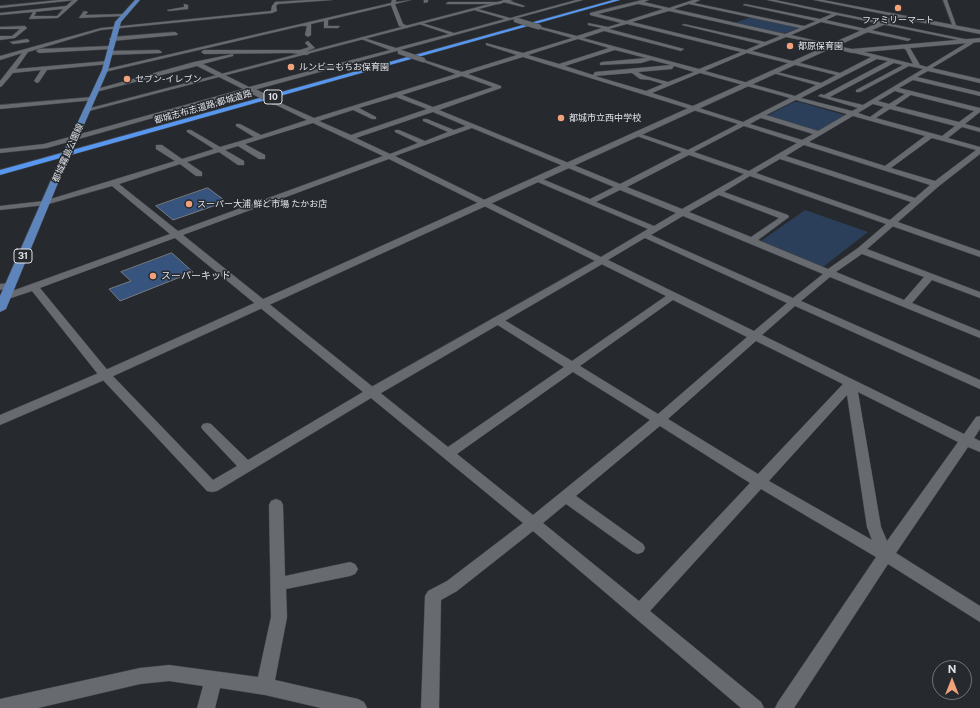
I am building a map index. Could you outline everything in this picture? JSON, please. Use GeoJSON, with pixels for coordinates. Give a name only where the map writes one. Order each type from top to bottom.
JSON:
{"type":"FeatureCollection","features":[{"type":"Feature","properties":{"kind":"highway"},"geometry":{"type":"LineString","coordinates":[[546,20],[609,0]]}},
{"type":"Feature","properties":{"kind":"highway","name":"都城志布志道路;都城道路"},"geometry":{"type":"LineString","coordinates":[[0,173],[618,0]]}},
{"type":"Feature","properties":{"kind":"highway"},"geometry":{"type":"LineString","coordinates":[[546,20],[625,0]]}},
{"type":"Feature","properties":{"kind":"main road","name":"都城霧島公園線"},"geometry":{"type":"LineString","coordinates":[[0,309],[5,298],[5,286],[45,203],[106,66],[116,27],[124,15],[138,0]]}},
{"type":"Feature","properties":{"kind":"street"},"geometry":{"type":"LineString","coordinates":[[0,7],[75,0]]}},
{"type":"Feature","properties":{"kind":"street"},"geometry":{"type":"LineString","coordinates":[[36,11],[31,18],[58,18],[75,0]]}},
{"type":"Feature","properties":{"kind":"street"},"geometry":{"type":"LineString","coordinates":[[0,72],[45,68],[106,66],[182,54],[230,41],[362,11],[394,2],[409,0]]}},
{"type":"Feature","properties":{"kind":"street"},"geometry":{"type":"LineString","coordinates":[[0,151],[44,146],[73,139],[398,51],[455,34],[513,20],[581,0]]}},
{"type":"Feature","properties":{"kind":"street"},"geometry":{"type":"LineString","coordinates":[[625,0],[832,46],[907,65],[980,81]]}},
{"type":"Feature","properties":{"kind":"street"},"geometry":{"type":"LineString","coordinates":[[647,0],[592,14],[795,64],[860,78],[874,84]]}},
{"type":"Feature","properties":{"kind":"street"},"geometry":{"type":"LineString","coordinates":[[0,208],[45,203],[113,183],[698,0]]}},
{"type":"Feature","properties":{"kind":"street"},"geometry":{"type":"LineString","coordinates":[[727,11],[758,0]]}},
{"type":"Feature","properties":{"kind":"street"},"geometry":{"type":"LineString","coordinates":[[769,0],[971,41]]}},
{"type":"Feature","properties":{"kind":"street"},"geometry":{"type":"LineString","coordinates":[[798,6],[816,0],[980,32]]}},
{"type":"Feature","properties":{"kind":"street"},"geometry":{"type":"LineString","coordinates":[[945,0],[955,27]]}},
{"type":"Feature","properties":{"kind":"street"},"geometry":{"type":"LineString","coordinates":[[372,1],[371,6],[374,8]]}},
{"type":"Feature","properties":{"kind":"street"},"geometry":{"type":"LineString","coordinates":[[87,110],[305,52],[506,1]]}},
{"type":"Feature","properties":{"kind":"street"},"geometry":{"type":"LineString","coordinates":[[448,3],[506,1],[523,6]]}},
{"type":"Feature","properties":{"kind":"street"},"geometry":{"type":"LineString","coordinates":[[276,17],[273,12],[275,11],[274,6],[277,3],[330,2]]}},
{"type":"Feature","properties":{"kind":"street"},"geometry":{"type":"LineString","coordinates":[[394,2],[401,26],[406,27]]}},
{"type":"Feature","properties":{"kind":"street"},"geometry":{"type":"LineString","coordinates":[[689,3],[803,27]]}},
{"type":"Feature","properties":{"kind":"street"},"geometry":{"type":"LineString","coordinates":[[745,4],[908,39]]}},
{"type":"Feature","properties":{"kind":"street"},"geometry":{"type":"LineString","coordinates":[[169,22],[170,8],[183,9],[186,8],[186,5]]}},
{"type":"Feature","properties":{"kind":"street"},"geometry":{"type":"LineString","coordinates":[[0,14],[67,7]]}},
{"type":"Feature","properties":{"kind":"street"},"geometry":{"type":"LineString","coordinates":[[354,8],[362,11]]}},
{"type":"Feature","properties":{"kind":"street"},"geometry":{"type":"LineString","coordinates":[[221,9],[223,16]]}},
{"type":"Feature","properties":{"kind":"street"},"geometry":{"type":"LineString","coordinates":[[476,9],[680,66],[695,73],[747,84],[797,98],[858,111],[930,118],[979,128]]}},
{"type":"Feature","properties":{"kind":"street"},"geometry":{"type":"LineString","coordinates":[[86,12],[81,17],[124,15]]}},
{"type":"Feature","properties":{"kind":"street"},"geometry":{"type":"LineString","coordinates":[[0,58],[24,52],[92,30],[240,14],[273,12]]}},
{"type":"Feature","properties":{"kind":"street"},"geometry":{"type":"LineString","coordinates":[[255,13],[256,19]]}},
{"type":"Feature","properties":{"kind":"street"},"geometry":{"type":"LineString","coordinates":[[240,14],[240,20]]}},
{"type":"Feature","properties":{"kind":"street"},"geometry":{"type":"LineString","coordinates":[[628,14],[642,17]]}},
{"type":"Feature","properties":{"kind":"street"},"geometry":{"type":"LineString","coordinates":[[647,93],[744,51],[837,14]]}},
{"type":"Feature","properties":{"kind":"street"},"geometry":{"type":"LineString","coordinates":[[729,23],[750,16]]}},
{"type":"Feature","properties":{"kind":"street"},"geometry":{"type":"LineString","coordinates":[[0,420],[105,375],[636,134],[795,64],[898,16]]}},
{"type":"Feature","properties":{"kind":"street"},"geometry":{"type":"LineString","coordinates":[[664,32],[705,18]]}},
{"type":"Feature","properties":{"kind":"street"},"geometry":{"type":"LineString","coordinates":[[326,19],[326,27],[338,27]]}},
{"type":"Feature","properties":{"kind":"street"},"geometry":{"type":"LineString","coordinates":[[421,23],[455,34]]}},
{"type":"Feature","properties":{"kind":"street"},"geometry":{"type":"LineString","coordinates":[[590,24],[681,49]]}},
{"type":"Feature","properties":{"kind":"street"},"geometry":{"type":"LineString","coordinates":[[298,25],[310,25],[308,34],[302,33]]}},
{"type":"Feature","properties":{"kind":"street"},"geometry":{"type":"LineString","coordinates":[[684,25],[763,44]]}},
{"type":"Feature","properties":{"kind":"street"},"geometry":{"type":"LineString","coordinates":[[0,28],[25,27],[13,37],[0,38]]}},
{"type":"Feature","properties":{"kind":"street"},"geometry":{"type":"LineString","coordinates":[[888,48],[924,31]]}},
{"type":"Feature","properties":{"kind":"street"},"geometry":{"type":"LineString","coordinates":[[112,39],[175,34]]}},
{"type":"Feature","properties":{"kind":"street"},"geometry":{"type":"LineString","coordinates":[[350,138],[499,87],[363,38]]}},
{"type":"Feature","properties":{"kind":"street"},"geometry":{"type":"LineString","coordinates":[[852,51],[980,40]]}},
{"type":"Feature","properties":{"kind":"street"},"geometry":{"type":"LineString","coordinates":[[5,48],[27,41]]}},
{"type":"Feature","properties":{"kind":"street"},"geometry":{"type":"LineString","coordinates":[[230,41],[256,41]]}},
{"type":"Feature","properties":{"kind":"street"},"geometry":{"type":"LineString","coordinates":[[230,41],[227,45],[251,46]]}},
{"type":"Feature","properties":{"kind":"street"},"geometry":{"type":"LineString","coordinates":[[695,44],[703,41]]}},
{"type":"Feature","properties":{"kind":"street"},"geometry":{"type":"LineString","coordinates":[[809,92],[825,96],[881,97],[971,41]]}},
{"type":"Feature","properties":{"kind":"street"},"geometry":{"type":"LineString","coordinates":[[0,43],[5,48],[24,52],[110,50],[182,54],[246,51],[305,52],[312,48],[308,43]]}},
{"type":"Feature","properties":{"kind":"street"},"geometry":{"type":"LineString","coordinates":[[488,44],[936,184]]}},
{"type":"Feature","properties":{"kind":"street"},"geometry":{"type":"LineString","coordinates":[[905,46],[918,67]]}},
{"type":"Feature","properties":{"kind":"street"},"geometry":{"type":"LineString","coordinates":[[581,72],[602,64],[653,59],[688,47]]}},
{"type":"Feature","properties":{"kind":"street"},"geometry":{"type":"LineString","coordinates":[[560,66],[614,48]]}},
{"type":"Feature","properties":{"kind":"street"},"geometry":{"type":"LineString","coordinates":[[96,90],[246,51]]}},
{"type":"Feature","properties":{"kind":"street"},"geometry":{"type":"LineString","coordinates":[[0,85],[24,52]]}},
{"type":"Feature","properties":{"kind":"street"},"geometry":{"type":"LineString","coordinates":[[590,202],[844,75],[876,57]]}},
{"type":"Feature","properties":{"kind":"street"},"geometry":{"type":"LineString","coordinates":[[583,58],[602,64]]}},
{"type":"Feature","properties":{"kind":"street"},"geometry":{"type":"LineString","coordinates":[[192,60],[274,102],[389,156],[980,447]]}},
{"type":"Feature","properties":{"kind":"street"},"geometry":{"type":"LineString","coordinates":[[639,61],[649,69]]}},
{"type":"Feature","properties":{"kind":"street"},"geometry":{"type":"LineString","coordinates":[[825,96],[893,61]]}},
{"type":"Feature","properties":{"kind":"street"},"geometry":{"type":"LineString","coordinates":[[868,62],[898,70]]}},
{"type":"Feature","properties":{"kind":"street"},"geometry":{"type":"LineString","coordinates":[[858,111],[859,96],[874,84],[907,65]]}},
{"type":"Feature","properties":{"kind":"street"},"geometry":{"type":"LineString","coordinates":[[588,75],[680,66]]}},
{"type":"Feature","properties":{"kind":"street"},"geometry":{"type":"LineString","coordinates":[[37,81],[45,68]]}},
{"type":"Feature","properties":{"kind":"street"},"geometry":{"type":"LineString","coordinates":[[857,68],[895,77]]}},
{"type":"Feature","properties":{"kind":"street"},"geometry":{"type":"LineString","coordinates":[[633,71],[642,78],[663,76]]}},
{"type":"Feature","properties":{"kind":"street"},"geometry":{"type":"LineString","coordinates":[[775,72],[844,87],[859,96],[890,106],[897,116]]}},
{"type":"Feature","properties":{"kind":"street"},"geometry":{"type":"LineString","coordinates":[[670,76],[695,73]]}},
{"type":"Feature","properties":{"kind":"street"},"geometry":{"type":"LineString","coordinates":[[648,78],[684,87]]}},
{"type":"Feature","properties":{"kind":"street"},"geometry":{"type":"LineString","coordinates":[[901,78],[953,87],[980,94]]}},
{"type":"Feature","properties":{"kind":"street"},"geometry":{"type":"LineString","coordinates":[[947,91],[953,87]]}},
{"type":"Feature","properties":{"kind":"street"},"geometry":{"type":"LineString","coordinates":[[884,88],[910,93],[945,137],[980,144]]}},
{"type":"Feature","properties":{"kind":"street"},"geometry":{"type":"LineString","coordinates":[[873,117],[910,93]]}},
{"type":"Feature","properties":{"kind":"street"},"geometry":{"type":"LineString","coordinates":[[395,94],[566,166],[683,212],[980,335]]}},
{"type":"Feature","properties":{"kind":"street"},"geometry":{"type":"LineString","coordinates":[[858,111],[859,96]]}},
{"type":"Feature","properties":{"kind":"street"},"geometry":{"type":"LineString","coordinates":[[0,107],[92,99]]}},
{"type":"Feature","properties":{"kind":"street"},"geometry":{"type":"LineString","coordinates":[[352,107],[374,118]]}},
{"type":"Feature","properties":{"kind":"street"},"geometry":{"type":"LineString","coordinates":[[858,111],[873,117],[897,116],[930,118],[980,110]]}},
{"type":"Feature","properties":{"kind":"street"},"geometry":{"type":"LineString","coordinates":[[945,137],[959,124],[980,110]]}},
{"type":"Feature","properties":{"kind":"street"},"geometry":{"type":"LineString","coordinates":[[34,287],[105,375],[212,487],[371,393],[858,111]]}},
{"type":"Feature","properties":{"kind":"street"},"geometry":{"type":"LineString","coordinates":[[761,116],[819,133]]}},
{"type":"Feature","properties":{"kind":"street"},"geometry":{"type":"LineString","coordinates":[[430,708],[433,596],[452,586],[533,523],[660,419],[794,302],[829,273],[861,250],[936,184],[980,150],[930,118],[897,116]]}},
{"type":"Feature","properties":{"kind":"street"},"geometry":{"type":"LineString","coordinates":[[886,168],[930,118]]}},
{"type":"Feature","properties":{"kind":"street"},"geometry":{"type":"LineString","coordinates":[[425,120],[453,132]]}},
{"type":"Feature","properties":{"kind":"street"},"geometry":{"type":"LineString","coordinates":[[238,125],[260,137]]}},
{"type":"Feature","properties":{"kind":"street"},"geometry":{"type":"LineString","coordinates":[[5,298],[471,126]]}},
{"type":"Feature","properties":{"kind":"street"},"geometry":{"type":"LineString","coordinates":[[189,131],[241,163]]}},
{"type":"Feature","properties":{"kind":"street"},"geometry":{"type":"LineString","coordinates":[[397,131],[424,143]]}},
{"type":"Feature","properties":{"kind":"street"},"geometry":{"type":"LineString","coordinates":[[636,134],[749,175],[980,254]]}},
{"type":"Feature","properties":{"kind":"street"},"geometry":{"type":"LineString","coordinates":[[238,143],[262,157]]}},
{"type":"Feature","properties":{"kind":"street"},"geometry":{"type":"LineString","coordinates":[[159,147],[199,174]]}},
{"type":"Feature","properties":{"kind":"street"},"geometry":{"type":"LineString","coordinates":[[780,156],[916,202]]}},
{"type":"Feature","properties":{"kind":"street"},"geometry":{"type":"LineString","coordinates":[[537,180],[654,229]]}},
{"type":"Feature","properties":{"kind":"street"},"geometry":{"type":"LineString","coordinates":[[113,183],[533,523],[755,708]]}},
{"type":"Feature","properties":{"kind":"street"},"geometry":{"type":"LineString","coordinates":[[718,192],[785,218],[751,241]]}},
{"type":"Feature","properties":{"kind":"street"},"geometry":{"type":"LineString","coordinates":[[645,235],[980,385]]}},
{"type":"Feature","properties":{"kind":"street"},"geometry":{"type":"LineString","coordinates":[[861,250],[980,295]]}},
{"type":"Feature","properties":{"kind":"street"},"geometry":{"type":"LineString","coordinates":[[906,304],[930,276]]}},
{"type":"Feature","properties":{"kind":"street"},"geometry":{"type":"LineString","coordinates":[[447,454],[674,296]]}},
{"type":"Feature","properties":{"kind":"street"},"geometry":{"type":"LineString","coordinates":[[497,320],[760,482],[886,555],[980,614]]}},
{"type":"Feature","properties":{"kind":"street"},"geometry":{"type":"LineString","coordinates":[[640,611],[851,383]]}},
{"type":"Feature","properties":{"kind":"street"},"geometry":{"type":"LineString","coordinates":[[851,383],[874,527],[886,555]]}},
{"type":"Feature","properties":{"kind":"street"},"geometry":{"type":"LineString","coordinates":[[784,708],[886,555],[980,420]]}},
{"type":"Feature","properties":{"kind":"street"},"geometry":{"type":"LineString","coordinates":[[208,427],[246,466]]}},
{"type":"Feature","properties":{"kind":"street"},"geometry":{"type":"LineString","coordinates":[[566,496],[638,548]]}},
{"type":"Feature","properties":{"kind":"street"},"geometry":{"type":"LineString","coordinates":[[265,686],[278,617],[276,505]]}},
{"type":"Feature","properties":{"kind":"street"},"geometry":{"type":"LineString","coordinates":[[278,584],[350,569]]}},
{"type":"Feature","properties":{"kind":"street"},"geometry":{"type":"LineString","coordinates":[[0,708],[140,676],[169,673],[265,686],[358,708]]}},
{"type":"Feature","properties":{"kind":"street"},"geometry":{"type":"LineString","coordinates":[[206,708],[214,678]]}},
{"type":"Feature","properties":{"kind":"shaded area"},"geometry":{"type":"Polygon","coordinates":[[[751,17],[799,28],[783,34],[734,23],[751,17]]]}},
{"type":"Feature","properties":{"kind":"shaded area"},"geometry":{"type":"Polygon","coordinates":[[[794,102],[799,102],[845,115],[817,132],[766,116],[794,102]]]}},
{"type":"Feature","properties":{"kind":"shaded area"},"geometry":{"type":"Polygon","coordinates":[[[805,210],[868,232],[823,267],[761,241],[805,210]]]}},
{"type":"Feature","properties":{"kind":"building","name":"スーパー大浦 鮮ど市場 たかお店"},"geometry":{"type":"Polygon","coordinates":[[[208,188],[224,200],[220,201],[222,203],[173,220],[156,206],[208,188]]]}},
{"type":"Feature","properties":{"kind":"building","name":"スーパーキッド"},"geometry":{"type":"Polygon","coordinates":[[[172,253],[193,272],[120,301],[109,289],[131,281],[121,272],[172,253]]]}},
{"type":"Feature","properties":{"kind":"place","name":"ファミリーマート"},"geometry":{"type":"Point","coordinates":[898,8]}},
{"type":"Feature","properties":{"kind":"place","name":"都原保育園"},"geometry":{"type":"Point","coordinates":[790,46]}},
{"type":"Feature","properties":{"kind":"place","name":"ルンビニもちお保育園"},"geometry":{"type":"Point","coordinates":[291,67]}},
{"type":"Feature","properties":{"kind":"place","name":"セブン-イレブン"},"geometry":{"type":"Point","coordinates":[127,79]}},
{"type":"Feature","properties":{"kind":"place","name":"都城市立西中学校"},"geometry":{"type":"Point","coordinates":[561,118]}},
{"type":"Feature","properties":{"kind":"place","name":"スーパー大浦 鮮ど市場 たかお店"},"geometry":{"type":"Point","coordinates":[189,204]}},
{"type":"Feature","properties":{"kind":"place","name":"スーパーキッド"},"geometry":{"type":"Point","coordinates":[153,276]}}]}
